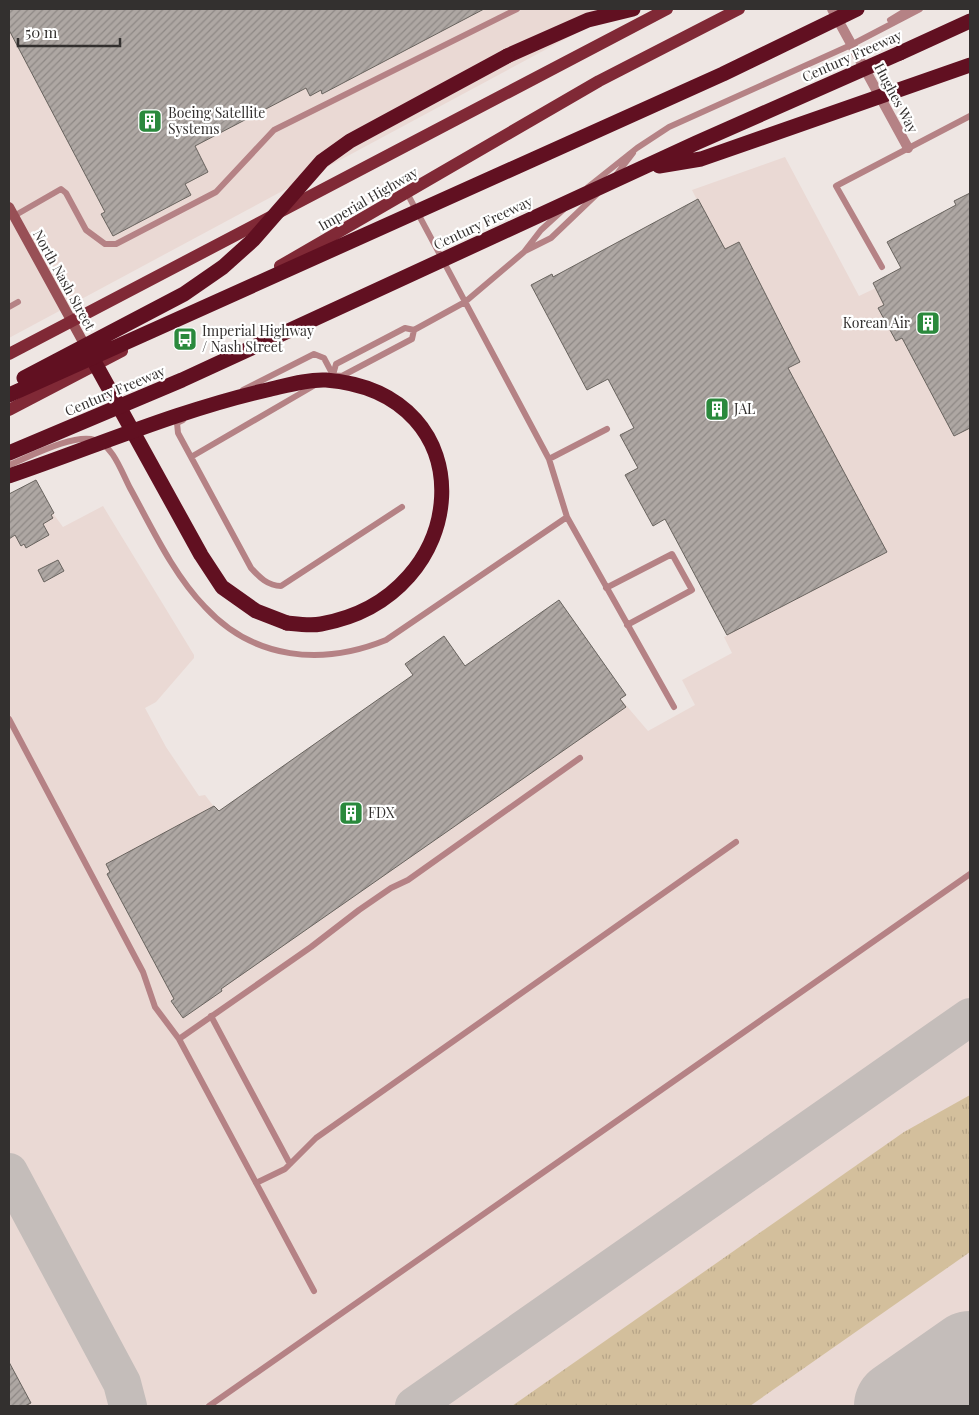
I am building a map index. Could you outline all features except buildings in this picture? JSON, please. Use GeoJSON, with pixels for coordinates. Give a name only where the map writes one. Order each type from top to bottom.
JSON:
{"type":"FeatureCollection","features":[{"type":"Feature","properties":{"kind":"highway"},"geometry":{"type":"LineString","coordinates":[[9,386],[184,294],[223,267],[253,240],[322,161],[350,141],[507,56],[588,20],[633,9]]}},
{"type":"Feature","properties":{"kind":"highway"},"geometry":{"type":"LineString","coordinates":[[9,395],[722,74],[857,9]]}},
{"type":"Feature","properties":{"kind":"highway","name":"Century Freeway"},"geometry":{"type":"LineString","coordinates":[[9,453],[182,380],[638,170],[970,21]]}},
{"type":"Feature","properties":{"kind":"highway"},"geometry":{"type":"LineString","coordinates":[[638,170],[701,159],[970,65]]}},
{"type":"Feature","properties":{"kind":"highway"},"geometry":{"type":"LineString","coordinates":[[9,476],[240,396],[324,380],[354,384],[381,394],[404,409],[424,432],[436,455],[443,485],[440,518],[429,549],[411,575],[382,601],[352,616],[319,624],[287,623],[256,611],[222,587],[201,555],[96,365]]}},
{"type":"Feature","properties":{"kind":"main road","name":"Imperial Highway"},"geometry":{"type":"LineString","coordinates":[[9,354],[667,9]]}},
{"type":"Feature","properties":{"kind":"main road","name":"Imperial Highway"},"geometry":{"type":"LineString","coordinates":[[9,410],[314,248],[599,81],[739,9]]}},
{"type":"Feature","properties":{"kind":"street","name":"Hughes Way"},"geometry":{"type":"LineString","coordinates":[[832,9],[908,148]]}},
{"type":"Feature","properties":{"kind":"street","name":"North Nash Street"},"geometry":{"type":"LineString","coordinates":[[11,212],[96,365]]}},
{"type":"Feature","properties":{"kind":"lane"},"geometry":{"type":"LineString","coordinates":[[11,212],[61,189],[66,193],[86,230],[104,244],[116,244],[216,192],[274,130],[517,9]]}},
{"type":"Feature","properties":{"kind":"lane"},"geometry":{"type":"LineString","coordinates":[[851,44],[908,9]]}},
{"type":"Feature","properties":{"kind":"lane"},"geometry":{"type":"LineString","coordinates":[[332,375],[336,364],[404,328],[414,330],[465,302],[524,252],[541,230],[607,170],[669,127],[851,44],[920,9]]}},
{"type":"Feature","properties":{"kind":"lane"},"geometry":{"type":"LineString","coordinates":[[882,267],[836,186],[970,116]]}},
{"type":"Feature","properties":{"kind":"lane"},"geometry":{"type":"LineString","coordinates":[[524,252],[551,238],[618,173],[637,148]]}},
{"type":"Feature","properties":{"kind":"lane"},"geometry":{"type":"LineString","coordinates":[[407,193],[549,459],[566,517],[674,707]]}},
{"type":"Feature","properties":{"kind":"lane"},"geometry":{"type":"LineString","coordinates":[[9,307],[18,302]]}},
{"type":"Feature","properties":{"kind":"lane"},"geometry":{"type":"LineString","coordinates":[[191,457],[332,375],[342,376],[412,339],[414,330]]}},
{"type":"Feature","properties":{"kind":"lane"},"geometry":{"type":"LineString","coordinates":[[332,375],[324,358],[314,354],[177,423],[178,433],[251,568],[260,578],[275,586],[281,586],[402,507]]}},
{"type":"Feature","properties":{"kind":"lane"},"geometry":{"type":"LineString","coordinates":[[549,459],[607,429]]}},
{"type":"Feature","properties":{"kind":"lane"},"geometry":{"type":"LineString","coordinates":[[9,465],[47,449],[82,438],[96,440],[111,452],[152,529],[204,607],[228,628],[259,646],[292,654],[328,656],[360,651],[386,640],[566,517]]}},
{"type":"Feature","properties":{"kind":"lane"},"geometry":{"type":"LineString","coordinates":[[606,588],[672,554],[692,590],[628,625]]}},
{"type":"Feature","properties":{"kind":"lane"},"geometry":{"type":"LineString","coordinates":[[9,718],[143,972],[155,1007],[179,1039],[314,1291]]}},
{"type":"Feature","properties":{"kind":"lane"},"geometry":{"type":"LineString","coordinates":[[179,1039],[318,942],[359,910],[391,888],[408,880],[580,758]]}},
{"type":"Feature","properties":{"kind":"lane"},"geometry":{"type":"LineString","coordinates":[[256,1183],[285,1169],[316,1138],[736,842]]}},
{"type":"Feature","properties":{"kind":"lane"},"geometry":{"type":"LineString","coordinates":[[209,1406],[970,874]]}},
{"type":"Feature","properties":{"kind":"lane"},"geometry":{"type":"LineString","coordinates":[[211,1016],[290,1164]]}},
{"type":"Feature","properties":{"kind":"shaded area"},"geometry":{"type":"Polygon","coordinates":[[[9,9],[621,9],[9,338],[9,9]]]}},
{"type":"Feature","properties":{"kind":"shaded area"},"geometry":{"type":"Polygon","coordinates":[[[785,157],[859,296],[880,286],[915,352],[970,323],[970,1406],[9,1406],[9,535],[52,512],[63,527],[103,506],[194,655],[194,658],[156,702],[145,708],[166,747],[199,796],[205,795],[228,825],[619,697],[648,731],[695,705],[682,680],[732,653],[724,637],[728,635],[725,629],[697,200],[692,190],[785,157]]]}},
{"type":"Feature","properties":{"kind":"green space"},"geometry":{"type":"Polygon","coordinates":[[[970,1095],[970,1252],[750,1406],[512,1406],[904,1132],[970,1095]]]}},
{"type":"Feature","properties":{"kind":"taxiway"},"geometry":{"type":"LineString","coordinates":[[414,1406],[970,1017]]}},
{"type":"Feature","properties":{"kind":"taxiway"},"geometry":{"type":"LineString","coordinates":[[9,1172],[122,1383],[128,1406]]}},
{"type":"Feature","properties":{"kind":"runway"},"geometry":{"type":"LineString","coordinates":[[900,1406],[970,1357]]}},
{"type":"Feature","properties":{"kind":"place","name":"Boeing Satellite Systems"},"geometry":{"type":"Point","coordinates":[150,121]}},
{"type":"Feature","properties":{"kind":"place","name":"Korean Air"},"geometry":{"type":"Point","coordinates":[928,323]}},
{"type":"Feature","properties":{"kind":"place","name":"Imperial Highway / Nash Street"},"geometry":{"type":"Point","coordinates":[185,339]}},
{"type":"Feature","properties":{"kind":"place","name":"JAL"},"geometry":{"type":"Point","coordinates":[717,409]}},
{"type":"Feature","properties":{"kind":"place","name":"FDX"},"geometry":{"type":"Point","coordinates":[351,813]}}]}
